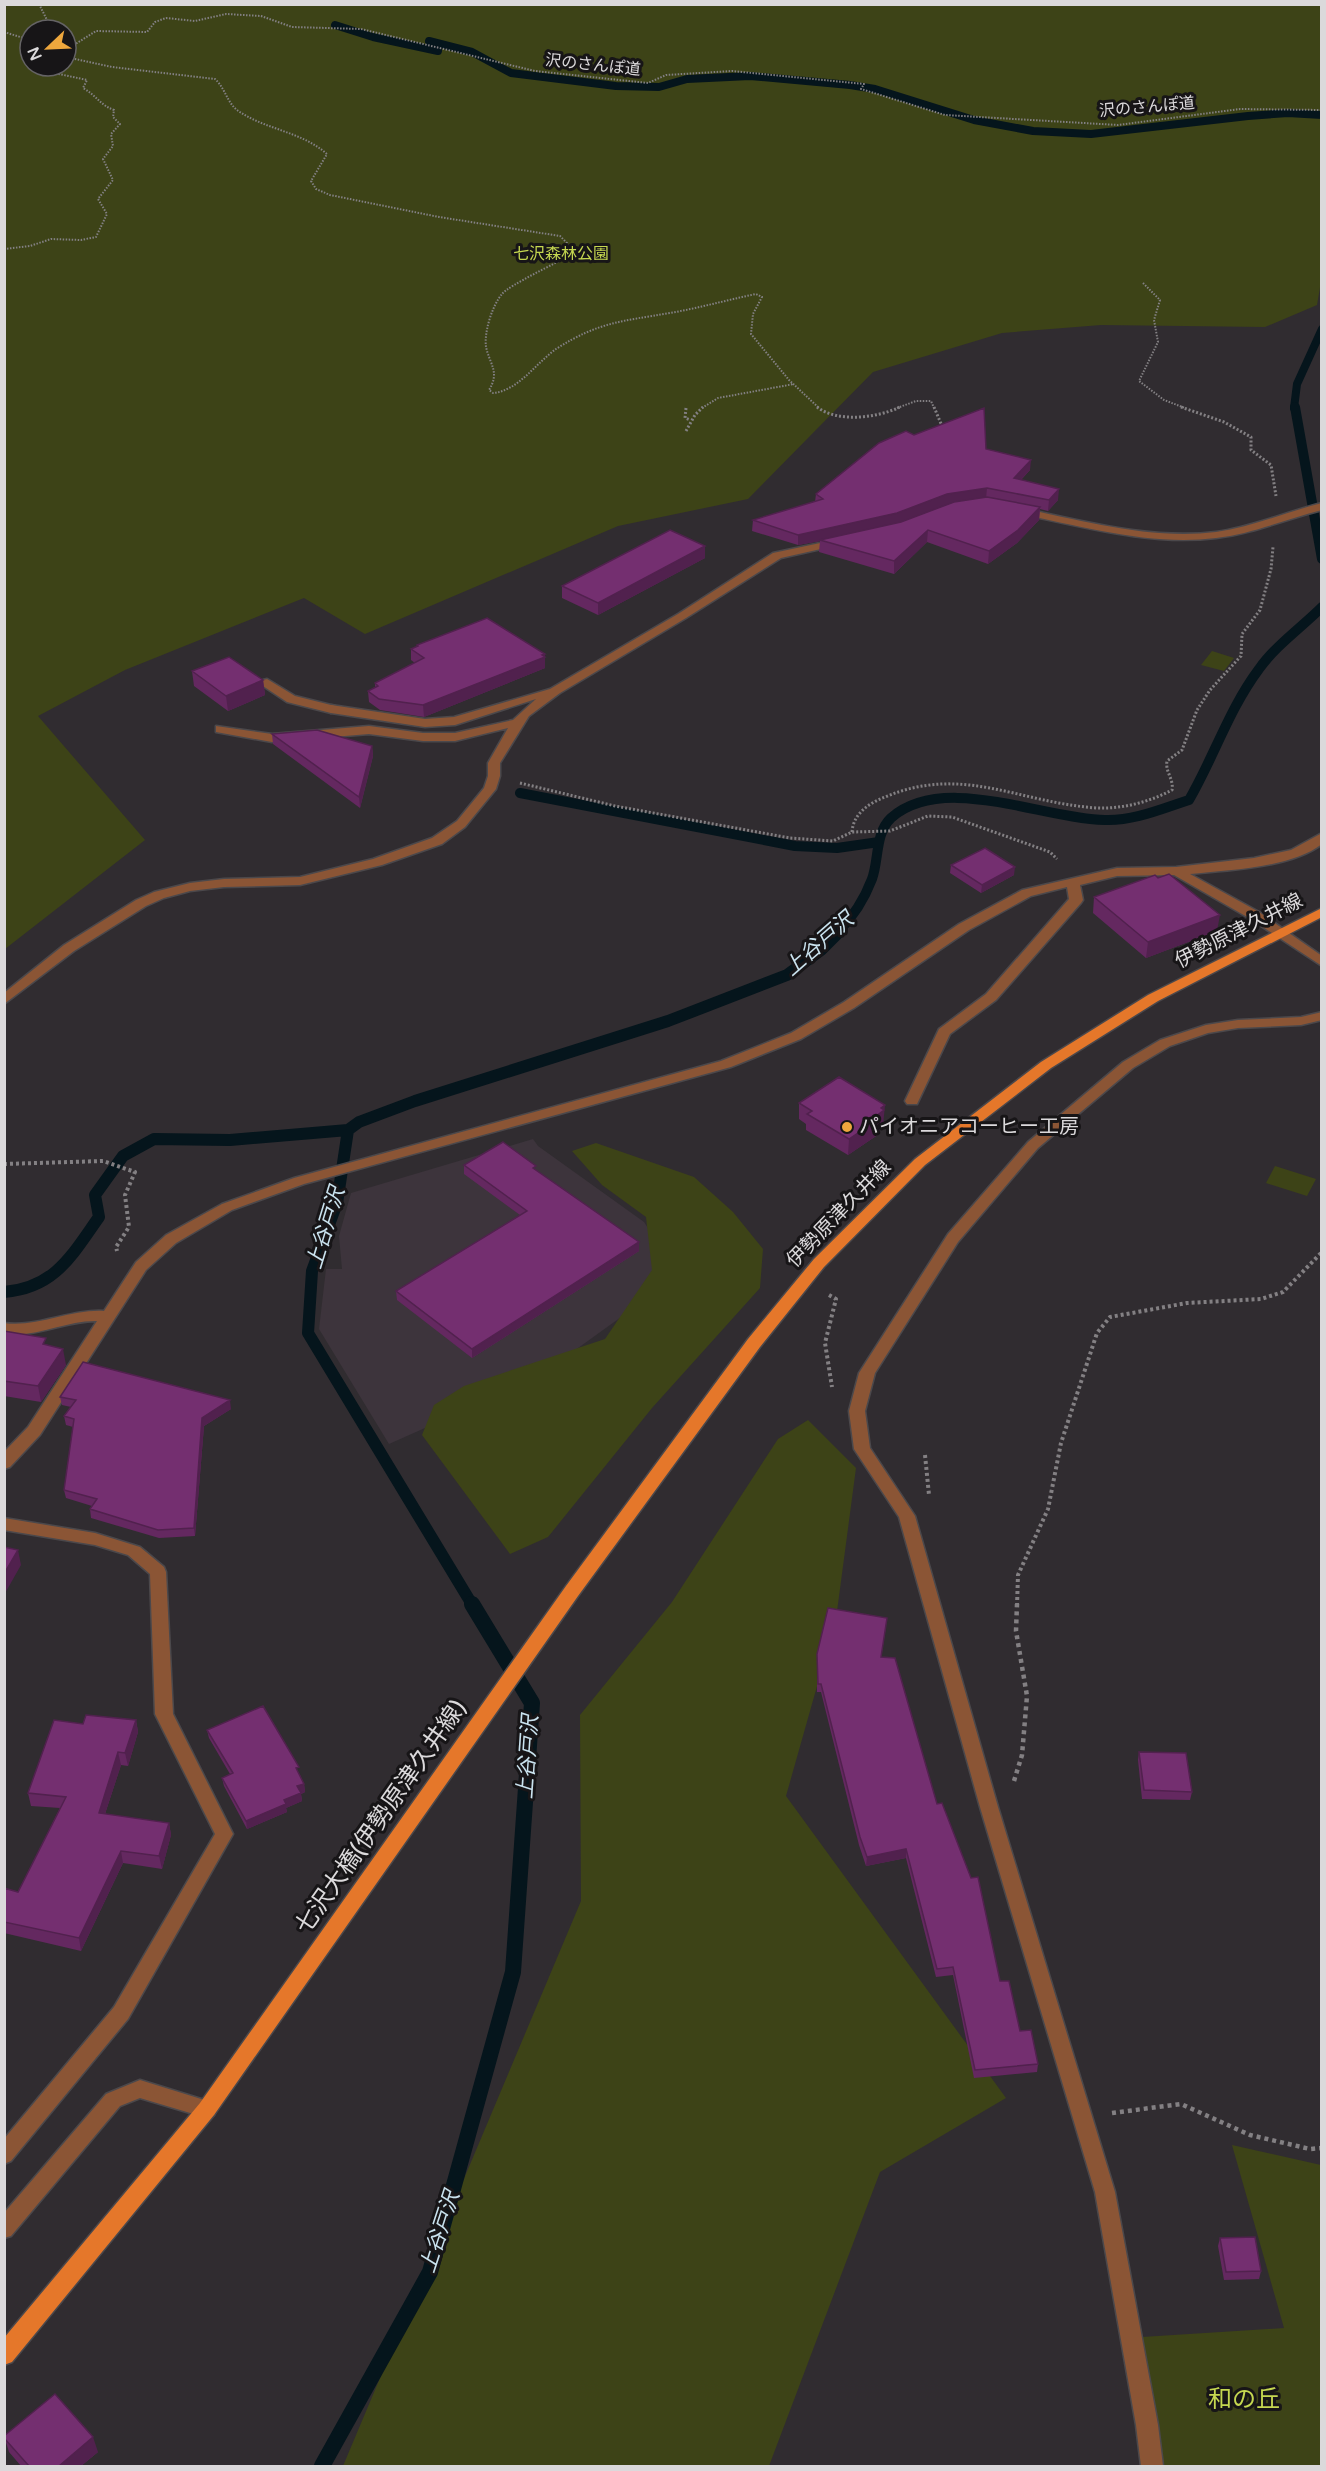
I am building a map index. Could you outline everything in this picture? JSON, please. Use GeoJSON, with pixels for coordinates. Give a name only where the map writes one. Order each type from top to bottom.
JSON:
{"type":"FeatureCollection","features":[{"type":"Feature","properties":{"kind":"main road","name":"伊勢原津久井線"},"geometry":{"type":"LineString","coordinates":[[572,1591],[791,1295],[819,1263],[920,1162],[1046,1065],[1153,998],[1322,912]]}},
{"type":"Feature","properties":{"kind":"main road","name":"七沢大橋(伊勢原津久井線)"},"geometry":{"type":"LineString","coordinates":[[4,2355],[207,2109],[230,2073],[572,1591]]}},
{"type":"Feature","properties":{"kind":"street"},"geometry":{"type":"LineString","coordinates":[[1010,509],[1104,527],[1194,536],[1216,535],[1322,506]]}},
{"type":"Feature","properties":{"kind":"street"},"geometry":{"type":"LineString","coordinates":[[4,1000],[69,948],[141,903],[159,895],[190,887],[224,883],[300,881],[377,862],[437,841],[461,824],[490,789],[494,776],[494,764],[516,724],[556,690],[682,616],[777,555],[851,540]]}},
{"type":"Feature","properties":{"kind":"street"},"geometry":{"type":"LineString","coordinates":[[267,683],[291,699],[332,709],[425,723],[455,721],[556,690]]}},
{"type":"Feature","properties":{"kind":"street"},"geometry":{"type":"LineString","coordinates":[[220,729],[272,738],[369,730],[423,737],[455,737],[506,724],[516,724]]}},
{"type":"Feature","properties":{"kind":"street"},"geometry":{"type":"LineString","coordinates":[[4,1463],[34,1431],[141,1266],[171,1239],[227,1207],[299,1181],[726,1064],[796,1036],[849,1005],[989,912],[1027,893],[1117,872],[1227,867],[1302,852],[1317,844],[1322,837]]}},
{"type":"Feature","properties":{"kind":"street"},"geometry":{"type":"LineString","coordinates":[[1176,871],[1282,933],[1322,962]]}},
{"type":"Feature","properties":{"kind":"street"},"geometry":{"type":"LineString","coordinates":[[912,1101],[944,1032],[991,997],[1076,900],[1076,881]]}},
{"type":"Feature","properties":{"kind":"street"},"geometry":{"type":"LineString","coordinates":[[1152,2466],[1147,2424],[1105,2192],[989,1807],[907,1516],[862,1449],[857,1411],[867,1373],[953,1238],[1033,1145],[1128,1065],[1165,1043],[1206,1029],[1238,1024],[1302,1021],[1322,1016]]}},
{"type":"Feature","properties":{"kind":"street"},"geometry":{"type":"LineString","coordinates":[[4,1328],[16,1330],[84,1315],[107,1316]]}},
{"type":"Feature","properties":{"kind":"street"},"geometry":{"type":"LineString","coordinates":[[4,1524],[95,1539],[134,1551],[158,1572],[164,1714],[224,1834],[121,2013],[4,2155]]}},
{"type":"Feature","properties":{"kind":"street"},"geometry":{"type":"LineString","coordinates":[[4,2229],[113,2100],[140,2089],[207,2109]]}},
{"type":"Feature","properties":{"kind":"path"},"geometry":{"type":"LineString","coordinates":[[39,4],[46,18]]}},
{"type":"Feature","properties":{"kind":"path","name":"沢のさんぽ道"},"geometry":{"type":"LineString","coordinates":[[78,42],[96,31],[147,32],[155,22],[165,18],[195,21],[226,14],[261,16],[304,29],[330,27],[361,29],[534,71],[648,83],[666,75],[732,71],[864,84],[861,89],[945,115],[1118,125],[1240,109],[1322,110]]}},
{"type":"Feature","properties":{"kind":"path"},"geometry":{"type":"LineString","coordinates":[[78,59],[215,79],[225,88],[233,106],[256,121],[306,139],[327,154],[311,181],[316,189],[330,195],[439,218],[560,236],[567,243],[570,255],[502,293],[485,339],[496,372],[496,381],[489,390],[493,393],[505,392],[555,350],[590,330],[632,318],[669,313],[756,294],[762,297],[753,314],[751,334],[808,401],[831,416],[881,414],[897,410],[912,400],[931,401],[942,426]]}},
{"type":"Feature","properties":{"kind":"path"},"geometry":{"type":"LineString","coordinates":[[4,249],[30,246],[51,239],[90,239],[96,237],[107,220],[107,214],[98,199],[113,180],[103,159],[113,146],[111,134],[120,124],[114,117],[114,110],[96,102],[94,94],[83,88],[87,80],[78,77]]}},
{"type":"Feature","properties":{"kind":"path"},"geometry":{"type":"LineString","coordinates":[[852,832],[852,825],[868,804],[904,788],[931,783],[985,785],[1076,806],[1100,808],[1133,805],[1156,799],[1172,790],[1173,784],[1166,768],[1167,762],[1182,750],[1197,710],[1209,690],[1241,656],[1242,634],[1260,610],[1271,569],[1278,518],[1276,482],[1271,465],[1251,450],[1251,437],[1226,423],[1154,395],[1139,381],[1158,342],[1154,320],[1160,300],[1143,283]]}},
{"type":"Feature","properties":{"kind":"path"},"geometry":{"type":"LineString","coordinates":[[686,431],[690,420],[704,404],[738,393],[778,389],[794,384]]}},
{"type":"Feature","properties":{"kind":"path"},"geometry":{"type":"LineString","coordinates":[[686,408],[685,418],[690,420]]}},
{"type":"Feature","properties":{"kind":"path"},"geometry":{"type":"LineString","coordinates":[[494,776],[615,806],[790,838],[832,841],[852,832],[890,831],[928,816],[952,817],[1050,852],[1076,881]]}},
{"type":"Feature","properties":{"kind":"path"},"geometry":{"type":"LineString","coordinates":[[4,1164],[103,1161],[135,1172],[125,1195],[129,1227],[116,1247],[121,1259],[141,1266]]}},
{"type":"Feature","properties":{"kind":"path"},"geometry":{"type":"LineString","coordinates":[[989,1807],[1008,1800],[1022,1755],[1027,1696],[1016,1631],[1018,1575],[1048,1509],[1061,1443],[1097,1333],[1110,1317],[1187,1303],[1261,1299],[1283,1292],[1322,1252]]}},
{"type":"Feature","properties":{"kind":"path"},"geometry":{"type":"LineString","coordinates":[[826,1293],[836,1299],[824,1329],[824,1359],[838,1407],[857,1411]]}},
{"type":"Feature","properties":{"kind":"path"},"geometry":{"type":"LineString","coordinates":[[1081,2116],[1181,2104],[1250,2135],[1310,2149],[1322,2148]]}},
{"type":"Feature","properties":{"kind":"shaded area"},"geometry":{"type":"Polygon","coordinates":[[[533,1139],[538,1146],[644,1222],[657,1242],[656,1278],[635,1307],[560,1361],[499,1395],[389,1444],[319,1329],[326,1269],[342,1269],[339,1236],[351,1193],[533,1139]]]}},
{"type":"Feature","properties":{"kind":"green space","name":"七沢森林公園"},"geometry":{"type":"Polygon","coordinates":[[[5,4],[1321,5],[1322,276],[1317,305],[1265,327],[1101,325],[1002,333],[873,372],[748,499],[618,526],[365,634],[304,598],[125,670],[38,716],[145,840],[5,949],[5,4]]]}},
{"type":"Feature","properties":{"kind":"green space"},"geometry":{"type":"Polygon","coordinates":[[[1212,651],[1234,658],[1224,671],[1201,665],[1212,651]]]}},
{"type":"Feature","properties":{"kind":"green space"},"geometry":{"type":"Polygon","coordinates":[[[596,1143],[694,1177],[733,1212],[763,1249],[760,1288],[652,1408],[548,1537],[510,1554],[422,1435],[434,1405],[464,1386],[605,1339],[652,1270],[646,1217],[602,1185],[572,1151],[596,1143]]]}},
{"type":"Feature","properties":{"kind":"green space"},"geometry":{"type":"Polygon","coordinates":[[[1275,1166],[1316,1179],[1307,1196],[1266,1183],[1275,1166]]]}},
{"type":"Feature","properties":{"kind":"green space"},"geometry":{"type":"Polygon","coordinates":[[[808,1420],[856,1468],[836,1619],[786,1796],[1006,2098],[880,2172],[769,2466],[343,2466],[581,1901],[580,1715],[672,1602],[778,1439],[808,1420]]]}},
{"type":"Feature","properties":{"kind":"green space","name":"和の丘"},"geometry":{"type":"Polygon","coordinates":[[[1232,2145],[1321,2165],[1321,2466],[1163,2466],[1142,2337],[1284,2328],[1232,2145]]]}},
{"type":"Feature","properties":{"kind":"building"},"geometry":{"type":"Polygon","coordinates":[[[984,408],[986,449],[1031,460],[1014,478],[1059,489],[1049,500],[987,488],[947,494],[897,513],[798,535],[753,520],[823,499],[816,494],[879,443],[906,431],[914,435],[984,408]]]}},
{"type":"Feature","properties":{"kind":"building"},"geometry":{"type":"Polygon","coordinates":[[[987,497],[1040,507],[1018,530],[989,551],[928,530],[894,561],[820,540],[901,522],[954,502],[987,497]]]}},
{"type":"Feature","properties":{"kind":"building"},"geometry":{"type":"Polygon","coordinates":[[[670,530],[705,546],[598,603],[562,586],[670,530]]]}},
{"type":"Feature","properties":{"kind":"building"},"geometry":{"type":"Polygon","coordinates":[[[487,618],[545,654],[542,655],[545,657],[423,705],[379,699],[368,691],[378,686],[375,683],[424,658],[411,649],[417,645],[487,618]]]}},
{"type":"Feature","properties":{"kind":"building"},"geometry":{"type":"Polygon","coordinates":[[[229,657],[263,680],[226,696],[192,671],[229,657]]]}},
{"type":"Feature","properties":{"kind":"building"},"geometry":{"type":"Polygon","coordinates":[[[317,730],[372,746],[359,797],[272,734],[317,730]]]}},
{"type":"Feature","properties":{"kind":"building"},"geometry":{"type":"Polygon","coordinates":[[[985,848],[1015,867],[982,885],[951,865],[985,848]]]}},
{"type":"Feature","properties":{"kind":"building"},"geometry":{"type":"Polygon","coordinates":[[[1169,874],[1220,915],[1148,942],[1094,897],[1155,875],[1158,878],[1169,874]]]}},
{"type":"Feature","properties":{"kind":"building"},"geometry":{"type":"Polygon","coordinates":[[[839,1077],[885,1105],[881,1108],[884,1110],[876,1116],[880,1118],[849,1139],[807,1114],[812,1111],[799,1103],[839,1077]]]}},
{"type":"Feature","properties":{"kind":"building"},"geometry":{"type":"Polygon","coordinates":[[[503,1142],[536,1166],[533,1168],[639,1242],[472,1349],[396,1291],[527,1211],[464,1165],[503,1142]]]}},
{"type":"Feature","properties":{"kind":"building"},"geometry":{"type":"Polygon","coordinates":[[[4,1331],[46,1338],[43,1344],[63,1349],[38,1386],[4,1381],[4,1331]]]}},
{"type":"Feature","properties":{"kind":"building"},"geometry":{"type":"Polygon","coordinates":[[[83,1362],[230,1400],[202,1418],[194,1528],[158,1530],[90,1509],[97,1499],[64,1490],[74,1419],[64,1416],[76,1400],[60,1397],[83,1362]]]}},
{"type":"Feature","properties":{"kind":"building"},"geometry":{"type":"Polygon","coordinates":[[[4,1547],[18,1550],[4,1574],[4,1547]]]}},
{"type":"Feature","properties":{"kind":"building"},"geometry":{"type":"Polygon","coordinates":[[[828,1608],[887,1618],[881,1657],[895,1658],[937,1804],[942,1803],[971,1878],[978,1877],[1000,1981],[1009,1981],[1020,2031],[1031,2030],[1038,2064],[975,2070],[953,1967],[937,1969],[906,1849],[867,1857],[821,1684],[818,1684],[817,1654],[828,1608]]]}},
{"type":"Feature","properties":{"kind":"building"},"geometry":{"type":"Polygon","coordinates":[[[263,1706],[299,1767],[296,1768],[304,1784],[297,1786],[301,1793],[284,1800],[286,1804],[246,1821],[222,1778],[233,1773],[207,1730],[263,1706]]]}},
{"type":"Feature","properties":{"kind":"building"},"geometry":{"type":"Polygon","coordinates":[[[86,1715],[136,1720],[125,1753],[118,1752],[99,1813],[169,1823],[159,1856],[121,1851],[79,1938],[4,1922],[4,1888],[18,1892],[66,1797],[28,1793],[54,1720],[83,1724],[86,1715]]]}},
{"type":"Feature","properties":{"kind":"building"},"geometry":{"type":"Polygon","coordinates":[[[1139,1752],[1186,1753],[1192,1792],[1144,1790],[1139,1752]]]}},
{"type":"Feature","properties":{"kind":"building"},"geometry":{"type":"Polygon","coordinates":[[[1255,2237],[1261,2271],[1226,2272],[1220,2238],[1255,2237]]]}},
{"type":"Feature","properties":{"kind":"building"},"geometry":{"type":"Polygon","coordinates":[[[55,2394],[93,2437],[59,2466],[29,2466],[4,2436],[55,2394]]]}},
{"type":"Feature","properties":{"kind":"waterway"},"geometry":{"type":"LineString","coordinates":[[335,25],[373,37],[438,51]]}},
{"type":"Feature","properties":{"kind":"waterway"},"geometry":{"type":"LineString","coordinates":[[429,41],[472,52],[511,73],[616,86],[659,87],[687,79],[750,76],[850,85],[875,89],[974,120],[1033,131],[1091,134],[1248,116],[1288,113],[1322,115]]}},
{"type":"Feature","properties":{"kind":"waterway","name":"上谷戸沢"},"geometry":{"type":"LineString","coordinates":[[1294,408],[1297,384],[1322,329]]}},
{"type":"Feature","properties":{"kind":"waterway","name":"上谷戸沢"},"geometry":{"type":"LineString","coordinates":[[1295,407],[1322,559]]}},
{"type":"Feature","properties":{"kind":"waterway","name":"上谷戸沢"},"geometry":{"type":"LineString","coordinates":[[838,932],[854,914],[869,887],[882,831],[886,824],[891,818],[913,805],[938,799],[965,798],[994,801],[1080,818],[1116,820],[1158,811],[1189,800],[1248,684],[1273,652],[1322,607]]}},
{"type":"Feature","properties":{"kind":"waterway"},"geometry":{"type":"LineString","coordinates":[[520,793],[795,846],[837,848],[879,842]]}},
{"type":"Feature","properties":{"kind":"waterway","name":"上谷戸沢"},"geometry":{"type":"LineString","coordinates":[[348,1130],[359,1122],[415,1101],[668,1021],[787,975],[821,950],[840,931]]}},
{"type":"Feature","properties":{"kind":"waterway"},"geometry":{"type":"LineString","coordinates":[[4,1292],[37,1284],[49,1277],[71,1256],[99,1217],[95,1195],[123,1156],[154,1139],[230,1140],[348,1130]]}},
{"type":"Feature","properties":{"kind":"waterway","name":"上谷戸沢"},"geometry":{"type":"LineString","coordinates":[[348,1130],[337,1203],[312,1271],[308,1333],[473,1606]]}},
{"type":"Feature","properties":{"kind":"waterway","name":"上谷戸沢"},"geometry":{"type":"LineString","coordinates":[[322,2466],[430,2272],[513,1972],[532,1703],[472,1604]]}},
{"type":"Feature","properties":{"kind":"place","name":"パイオニアコーヒー工房"},"geometry":{"type":"Point","coordinates":[847,1127]}}]}
